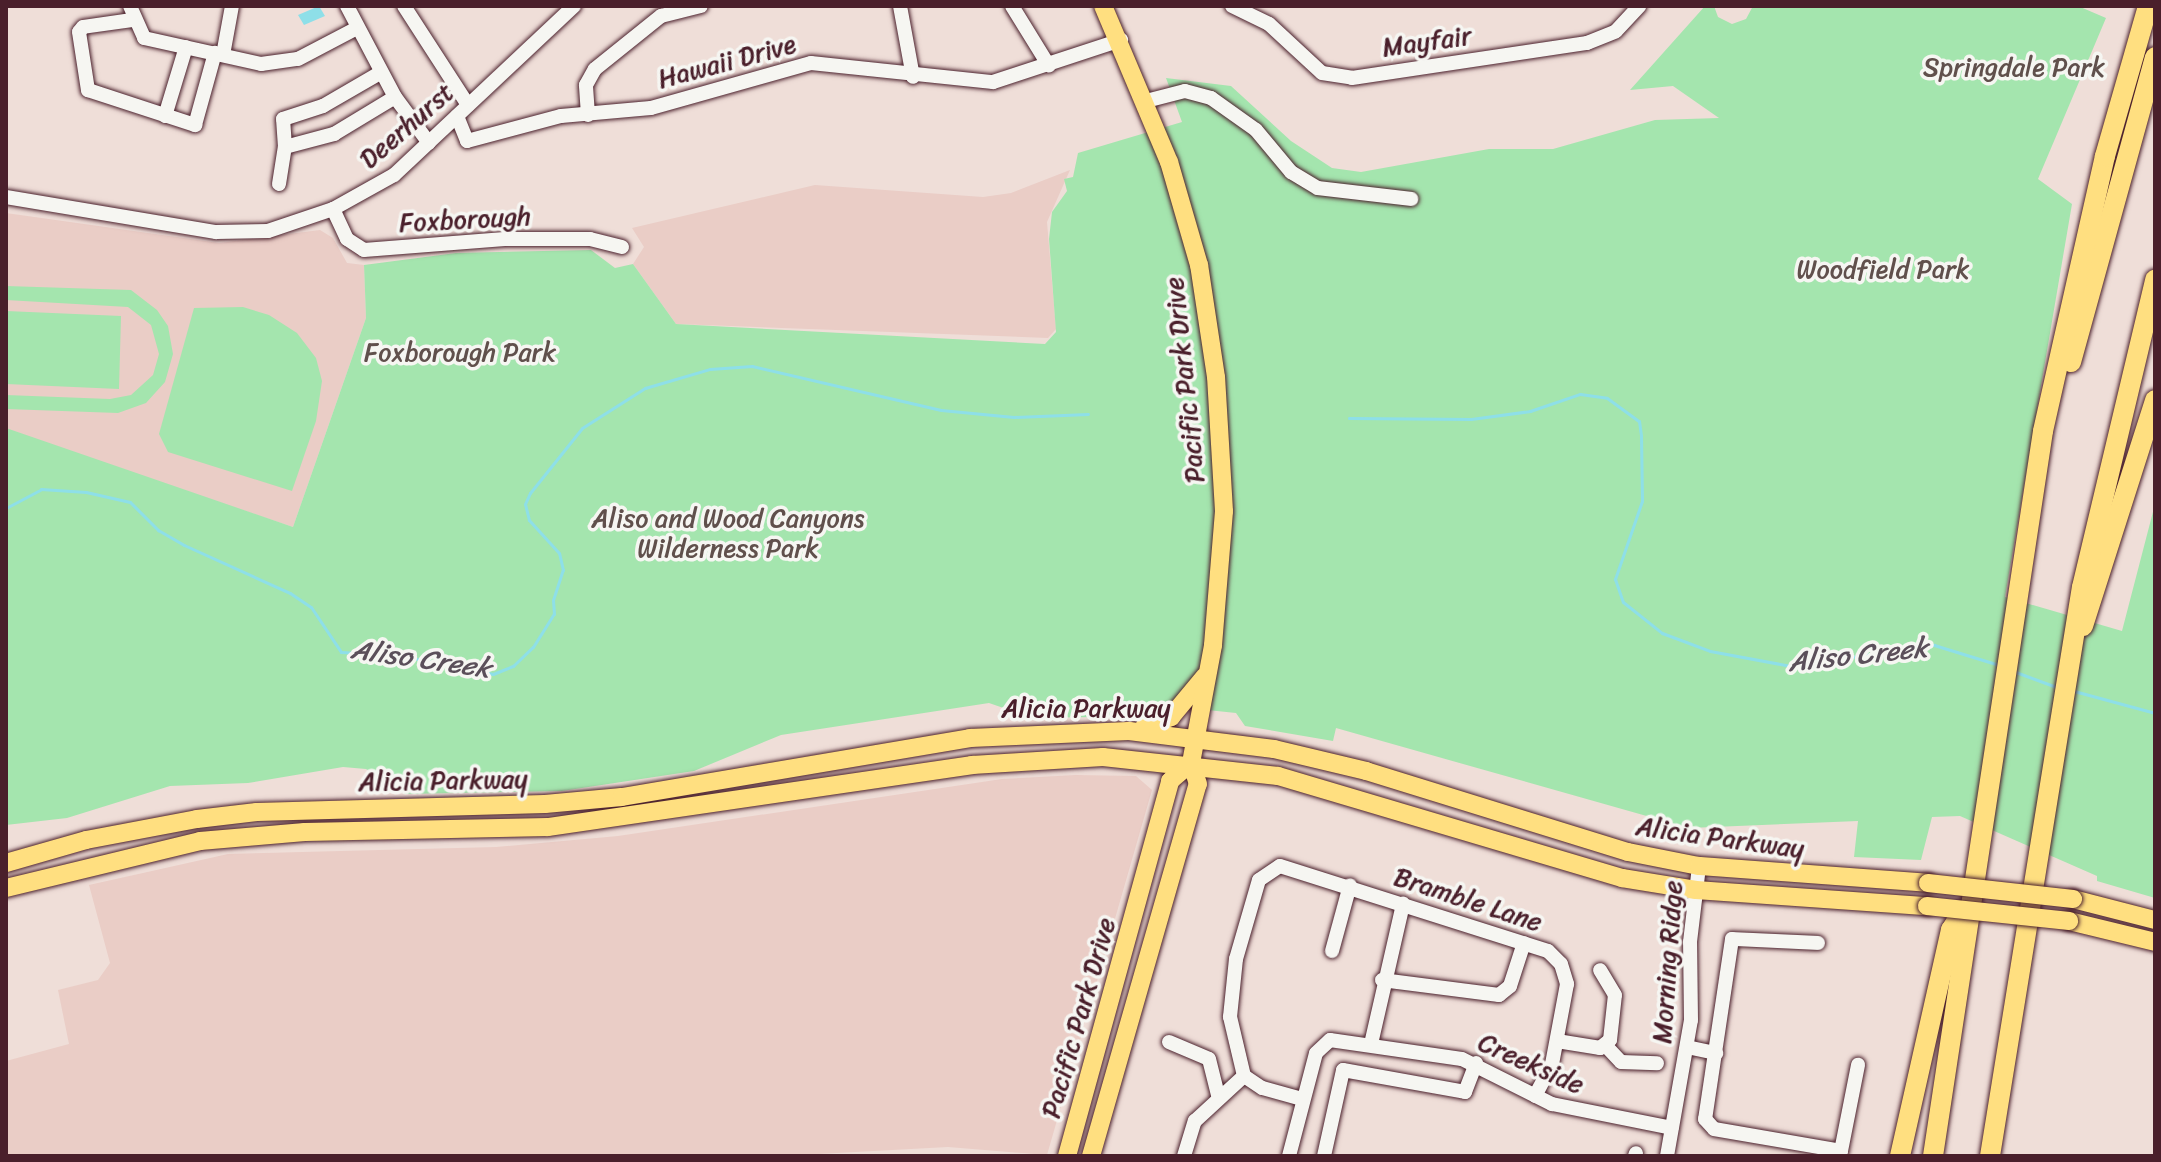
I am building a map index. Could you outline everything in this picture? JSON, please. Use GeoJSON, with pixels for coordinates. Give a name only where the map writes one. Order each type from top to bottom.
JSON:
{"type":"FeatureCollection","features":[{"type":"Feature","properties":{"kind":"highway"},"geometry":{"type":"LineString","coordinates":[[1933,1156],[1969,900],[2043,431],[2113,121],[2148,6]]}},
{"type":"Feature","properties":{"kind":"highway"},"geometry":{"type":"LineString","coordinates":[[2022,577],[2071,362],[2155,57]]}},
{"type":"Feature","properties":{"kind":"highway"},"geometry":{"type":"LineString","coordinates":[[2090,589],[2155,280]]}},
{"type":"Feature","properties":{"kind":"highway"},"geometry":{"type":"LineString","coordinates":[[1990,1156],[2070,655],[2155,400]]}},
{"type":"Feature","properties":{"kind":"highway"},"geometry":{"type":"LineString","coordinates":[[1903,1156],[1951,930],[1969,900]]}},
{"type":"Feature","properties":{"kind":"highway"},"geometry":{"type":"LineString","coordinates":[[2001,1156],[2016,983]]}},
{"type":"Feature","properties":{"kind":"main road","name":"Pacific Park Drive"},"geometry":{"type":"LineString","coordinates":[[1091,1156],[1198,787],[1191,763],[1209,670],[1220,576],[1223,463],[1212,341],[1188,223],[1148,107],[1121,40],[1103,6]]}},
{"type":"Feature","properties":{"kind":"main road"},"geometry":{"type":"LineString","coordinates":[[1132,731],[1169,718],[1209,670]]}},
{"type":"Feature","properties":{"kind":"main road","name":"Alicia Parkway"},"geometry":{"type":"LineString","coordinates":[[6,863],[137,829],[217,817],[561,803],[970,738],[1132,731],[1196,736],[1366,771],[1597,843],[1699,866],[1928,883],[2073,899],[2155,920]]}},
{"type":"Feature","properties":{"kind":"main road","name":"Alicia Parkway"},"geometry":{"type":"LineString","coordinates":[[6,888],[92,864],[218,839],[548,827],[1028,760],[1114,757],[1191,763],[1343,792],[1622,878],[1696,890],[1927,906],[2069,921],[2155,942]]}},
{"type":"Feature","properties":{"kind":"main road","name":"Pacific Park Drive"},"geometry":{"type":"LineString","coordinates":[[1067,1156],[1170,781],[1191,763]]}},
{"type":"Feature","properties":{"kind":"street"},"geometry":{"type":"LineString","coordinates":[[232,6],[219,54],[195,125],[88,90],[79,32],[83,27],[131,13],[144,38],[219,54],[283,63],[367,6]]}},
{"type":"Feature","properties":{"kind":"street"},"geometry":{"type":"LineString","coordinates":[[404,6],[463,110]]}},
{"type":"Feature","properties":{"kind":"street","name":"Deerhurst"},"geometry":{"type":"LineString","coordinates":[[6,197],[247,233],[333,209],[394,175],[574,6]]}},
{"type":"Feature","properties":{"kind":"street"},"geometry":{"type":"LineString","coordinates":[[588,115],[586,85],[595,69],[658,11],[701,6]]}},
{"type":"Feature","properties":{"kind":"street"},"geometry":{"type":"LineString","coordinates":[[900,6],[913,77]]}},
{"type":"Feature","properties":{"kind":"street"},"geometry":{"type":"LineString","coordinates":[[1012,6],[1049,66]]}},
{"type":"Feature","properties":{"kind":"street","name":"Mayfair"},"geometry":{"type":"LineString","coordinates":[[1232,6],[1269,24],[1322,73],[1352,78],[1587,43],[1616,31],[1639,6]]}},
{"type":"Feature","properties":{"kind":"street"},"geometry":{"type":"LineString","coordinates":[[352,16],[380,73],[429,143]]}},
{"type":"Feature","properties":{"kind":"street","name":"Hawaii Drive"},"geometry":{"type":"LineString","coordinates":[[463,110],[462,138],[467,141],[561,116],[651,108],[811,63],[913,77],[993,82],[1121,40]]}},
{"type":"Feature","properties":{"kind":"street"},"geometry":{"type":"LineString","coordinates":[[165,116],[186,47]]}},
{"type":"Feature","properties":{"kind":"street"},"geometry":{"type":"LineString","coordinates":[[279,184],[285,147],[283,119],[323,106],[380,73]]}},
{"type":"Feature","properties":{"kind":"street"},"geometry":{"type":"LineString","coordinates":[[1148,107],[1185,91],[1211,98],[1256,130],[1291,172],[1318,188],[1411,199]]}},
{"type":"Feature","properties":{"kind":"street"},"geometry":{"type":"LineString","coordinates":[[285,147],[334,134],[395,97]]}},
{"type":"Feature","properties":{"kind":"street","name":"Foxborough"},"geometry":{"type":"LineString","coordinates":[[333,209],[347,239],[364,250],[505,239],[590,239],[622,247]]}},
{"type":"Feature","properties":{"kind":"street","name":"Morning Ridge"},"geometry":{"type":"LineString","coordinates":[[1667,1156],[1687,1047],[1699,866]]}},
{"type":"Feature","properties":{"kind":"street","name":"Bramble Lane"},"geometry":{"type":"LineString","coordinates":[[1244,1076],[1233,1043],[1231,989],[1259,880],[1269,869],[1290,867],[1548,951],[1561,964],[1567,984],[1557,1041],[1535,1096]]}},
{"type":"Feature","properties":{"kind":"street"},"geometry":{"type":"LineString","coordinates":[[1332,951],[1350,885]]}},
{"type":"Feature","properties":{"kind":"street"},"geometry":{"type":"LineString","coordinates":[[1371,1044],[1382,980],[1403,904]]}},
{"type":"Feature","properties":{"kind":"street"},"geometry":{"type":"LineString","coordinates":[[1818,943],[1732,939],[1705,1119],[1714,1129],[1841,1151],[1858,1065]]}},
{"type":"Feature","properties":{"kind":"street"},"geometry":{"type":"LineString","coordinates":[[1382,980],[1499,995],[1510,986],[1524,943]]}},
{"type":"Feature","properties":{"kind":"street"},"geometry":{"type":"LineString","coordinates":[[1600,970],[1616,1003],[1606,1046]]}},
{"type":"Feature","properties":{"kind":"street","name":"Creekside"},"geometry":{"type":"LineString","coordinates":[[1302,1099],[1323,1044],[1340,1040],[1476,1063],[1535,1096],[1576,1112],[1672,1128]]}},
{"type":"Feature","properties":{"kind":"street"},"geometry":{"type":"LineString","coordinates":[[1557,1041],[1606,1046],[1621,1062],[1657,1063]]}},
{"type":"Feature","properties":{"kind":"street"},"geometry":{"type":"LineString","coordinates":[[1169,1042],[1209,1059],[1218,1096]]}},
{"type":"Feature","properties":{"kind":"street"},"geometry":{"type":"LineString","coordinates":[[1687,1047],[1716,1053]]}},
{"type":"Feature","properties":{"kind":"street"},"geometry":{"type":"LineString","coordinates":[[1324,1156],[1346,1070],[1465,1092],[1476,1063]]}},
{"type":"Feature","properties":{"kind":"street"},"geometry":{"type":"LineString","coordinates":[[1184,1156],[1195,1121],[1218,1096],[1244,1076],[1262,1088],[1302,1099],[1289,1156]]}},
{"type":"Feature","properties":{"kind":"shaded area"},"geometry":{"type":"Polygon","coordinates":[[[1070,170],[1047,222],[1056,329],[1048,338],[676,324],[633,264],[644,247],[632,228],[815,185],[983,197],[1011,193],[1070,170]]]}},
{"type":"Feature","properties":{"kind":"shaded area"},"geometry":{"type":"Polygon","coordinates":[[[6,213],[219,243],[320,230],[333,238],[347,263],[364,265],[366,318],[293,527],[6,431],[6,213]]]}},
{"type":"Feature","properties":{"kind":"shaded area"},"geometry":{"type":"Polygon","coordinates":[[[1136,776],[1152,790],[1047,1155],[948,1147],[781,1156],[6,1156],[6,1061],[69,1044],[58,990],[98,980],[110,963],[89,885],[228,854],[496,847],[618,836],[1002,779],[1136,776]]]}},
{"type":"Feature","properties":{"kind":"green space"},"geometry":{"type":"Polygon","coordinates":[[[1705,6],[1714,6],[1718,17],[1732,24],[1746,19],[1753,6],[2078,6],[2106,18],[2038,179],[2072,204],[2005,597],[2122,631],[2155,504],[2155,898],[2097,881],[2097,876],[1960,816],[1932,817],[1921,860],[1854,857],[1858,821],[1689,828],[1336,728],[1333,741],[1245,726],[1236,713],[1169,706],[1157,716],[1032,718],[989,703],[781,735],[694,771],[562,791],[405,794],[366,769],[343,767],[248,783],[170,786],[67,818],[6,825],[6,428],[293,527],[366,318],[364,265],[456,253],[591,250],[615,268],[633,264],[676,324],[1045,344],[1056,332],[1049,239],[1052,212],[1067,191],[1064,179],[1073,177],[1078,153],[1182,122],[1166,78],[1231,86],[1291,141],[1332,168],[1361,172],[1489,149],[1553,149],[1655,120],[1719,118],[1673,86],[1630,90],[1705,6]]]}},
{"type":"Feature","properties":{"kind":"green space"},"geometry":{"type":"Polygon","coordinates":[[[6,286],[131,290],[157,310],[168,326],[173,354],[165,382],[146,403],[118,413],[6,409],[6,395],[110,399],[131,395],[153,375],[159,354],[151,325],[128,307],[6,300],[6,286]]]}},
{"type":"Feature","properties":{"kind":"green space"},"geometry":{"type":"Polygon","coordinates":[[[243,307],[269,315],[297,333],[316,358],[322,381],[316,421],[292,491],[168,452],[159,434],[194,308],[243,307]]]}},
{"type":"Feature","properties":{"kind":"green space"},"geometry":{"type":"Polygon","coordinates":[[[6,311],[121,316],[119,389],[6,384],[6,311]]]}},
{"type":"Feature","properties":{"kind":"water"},"geometry":{"type":"Polygon","coordinates":[[[319,6],[325,16],[304,25],[298,15],[319,6]]]}},
{"type":"Feature","properties":{"kind":"waterway","name":"Aliso Creek"},"geometry":{"type":"LineString","coordinates":[[6,508],[41,489],[86,492],[130,502],[158,530],[290,593],[311,607],[341,652],[397,655],[493,674],[513,666],[533,647],[554,614],[553,600],[563,570],[559,553],[529,520],[525,504],[530,493],[582,428],[645,388],[710,369],[752,366],[941,410],[1014,417],[1088,414]]}},
{"type":"Feature","properties":{"kind":"waterway","name":"Aliso Creek"},"geometry":{"type":"LineString","coordinates":[[1349,418],[1471,419],[1530,411],[1580,394],[1607,398],[1639,421],[1641,436],[1642,501],[1615,579],[1623,602],[1662,633],[1710,651],[1791,666],[1934,645],[1999,665]]}},
{"type":"Feature","properties":{"kind":"waterway","name":"Aliso Creek"},"geometry":{"type":"LineString","coordinates":[[2013,671],[2059,688]]}},
{"type":"Feature","properties":{"kind":"waterway","name":"Aliso Creek"},"geometry":{"type":"LineString","coordinates":[[2074,691],[2155,713]]}},
{"type":"Feature","properties":{"kind":"park label","name":"Springdale Park"},"geometry":{"type":"Point","coordinates":[2014,68]}},
{"type":"Feature","properties":{"kind":"park label","name":"Woodfield Park"},"geometry":{"type":"Point","coordinates":[1883,270]}},
{"type":"Feature","properties":{"kind":"park label","name":"Foxborough Park"},"geometry":{"type":"Point","coordinates":[460,353]}},
{"type":"Feature","properties":{"kind":"park label","name":"Aliso and Wood Canyons Wilderness Park"},"geometry":{"type":"Point","coordinates":[728,534]}}]}
